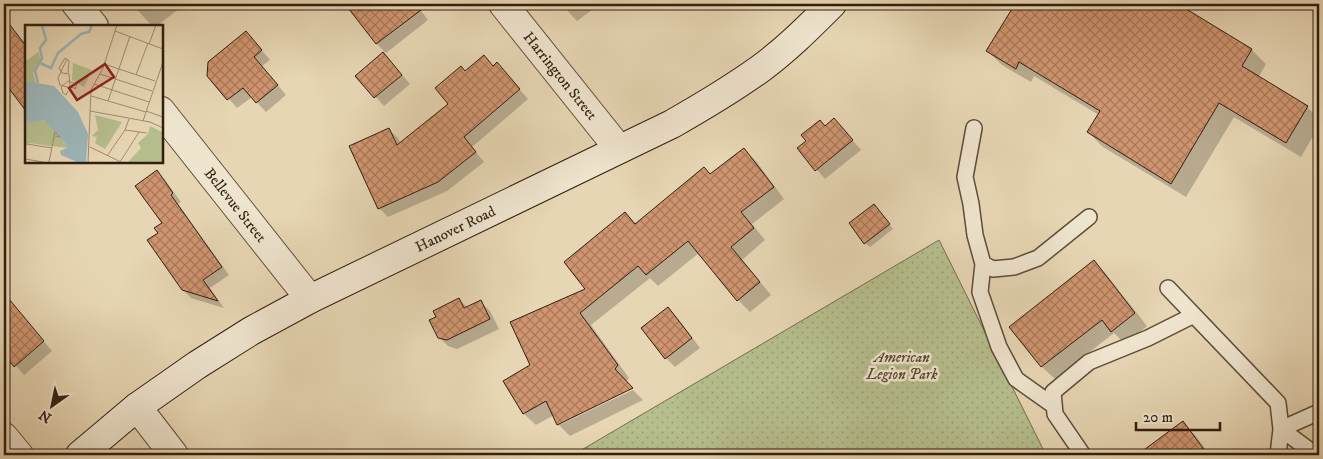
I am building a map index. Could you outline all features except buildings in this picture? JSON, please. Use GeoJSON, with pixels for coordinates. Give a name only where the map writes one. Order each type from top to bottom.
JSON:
{"type":"FeatureCollection","features":[{"type":"Feature","properties":{"kind":"main road"},"geometry":{"type":"LineString","coordinates":[[76,4],[93,25]]}},
{"type":"Feature","properties":{"kind":"main road","name":"Harrington Street"},"geometry":{"type":"LineString","coordinates":[[503,4],[619,149]]}},
{"type":"Feature","properties":{"kind":"main road","name":"Hanover Road"},"geometry":{"type":"LineString","coordinates":[[80,455],[137,407],[197,365],[243,336],[310,299],[672,124],[714,100],[762,68],[806,30],[832,4]]}},
{"type":"Feature","properties":{"kind":"main road","name":"Bellevue Street"},"geometry":{"type":"LineString","coordinates":[[162,112],[310,299]]}},
{"type":"Feature","properties":{"kind":"main road"},"geometry":{"type":"LineString","coordinates":[[137,407],[174,455]]}},
{"type":"Feature","properties":{"kind":"main road"},"geometry":{"type":"LineString","coordinates":[[4,437],[19,455]]}},
{"type":"Feature","properties":{"kind":"lane"},"geometry":{"type":"LineString","coordinates":[[974,128],[965,177],[975,235],[983,264],[980,292],[999,348],[1016,379],[1054,406]]}},
{"type":"Feature","properties":{"kind":"lane"},"geometry":{"type":"LineString","coordinates":[[983,264],[993,269],[1014,267],[1038,258],[1089,216]]}},
{"type":"Feature","properties":{"kind":"lane"},"geometry":{"type":"LineString","coordinates":[[1168,288],[1278,404],[1281,429],[1278,455]]}},
{"type":"Feature","properties":{"kind":"lane"},"geometry":{"type":"LineString","coordinates":[[1083,455],[1055,414],[1053,392],[1090,362],[1148,338],[1194,315]]}},
{"type":"Feature","properties":{"kind":"lane"},"geometry":{"type":"LineString","coordinates":[[1281,429],[1319,412]]}},
{"type":"Feature","properties":{"kind":"lane"},"geometry":{"type":"LineString","coordinates":[[1281,429],[1316,455]]}},
{"type":"Feature","properties":{"kind":"green space","name":"American Legion Park"},"geometry":{"type":"Polygon","coordinates":[[[939,240],[1046,455],[573,455],[939,240]]]}}]}
